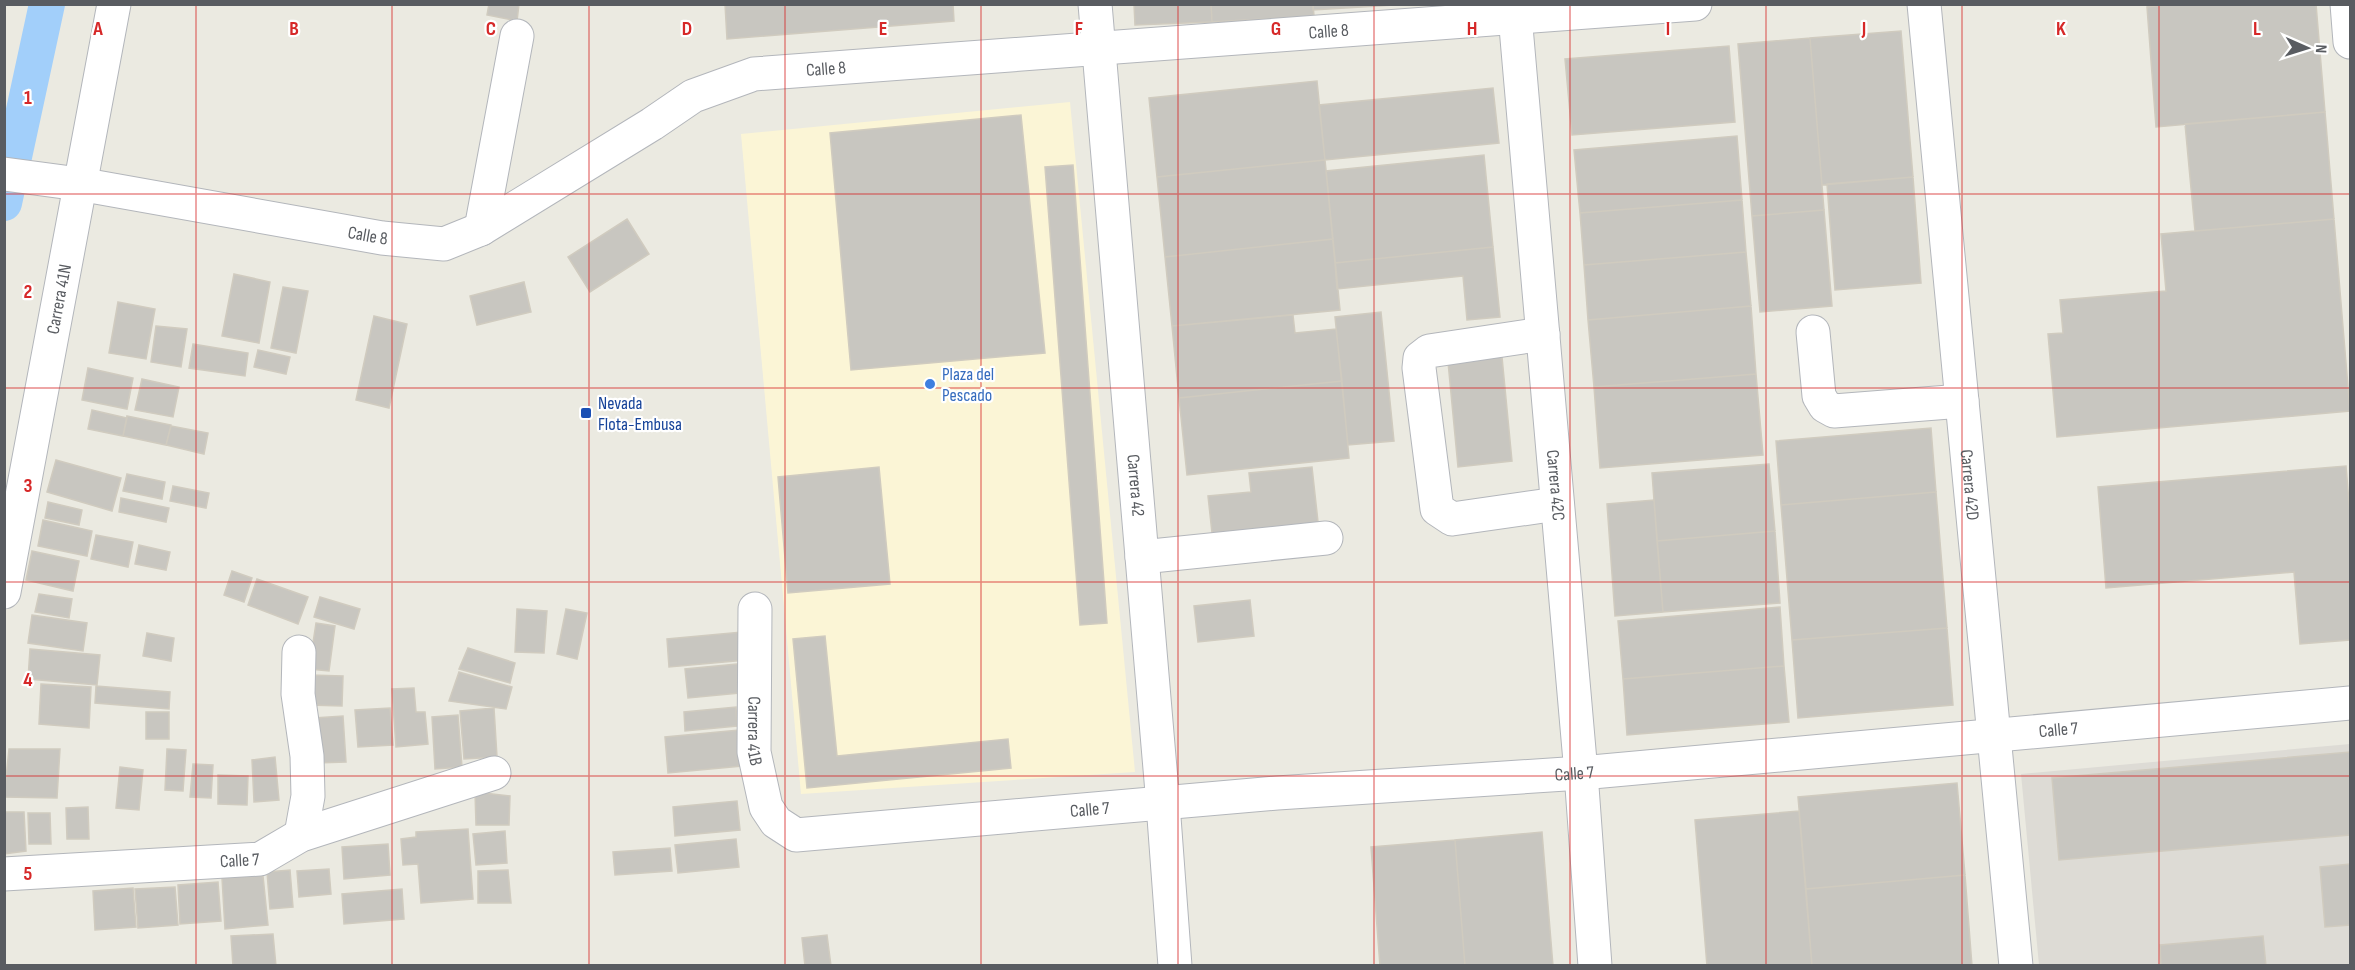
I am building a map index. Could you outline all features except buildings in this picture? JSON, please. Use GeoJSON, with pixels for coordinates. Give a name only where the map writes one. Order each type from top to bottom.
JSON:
{"type":"FeatureCollection","features":[{"type":"Feature","properties":{"kind":"street","name":"Carrera 41N"},"geometry":{"type":"LineString","coordinates":[[4,592],[70,183],[114,4]]}},
{"type":"Feature","properties":{"kind":"street","name":"Carrera 42"},"geometry":{"type":"LineString","coordinates":[[1095,4],[1164,804],[1175,966]]}},
{"type":"Feature","properties":{"kind":"street","name":"Calle 8"},"geometry":{"type":"LineString","coordinates":[[4,174],[70,183],[382,238],[444,244],[481,229],[652,124],[693,96],[754,74],[1099,50],[1515,11],[1695,4]]}},
{"type":"Feature","properties":{"kind":"street","name":"Carrera 42D"},"geometry":{"type":"LineString","coordinates":[[1924,4],[2016,966]]}},
{"type":"Feature","properties":{"kind":"street"},"geometry":{"type":"LineString","coordinates":[[2347,4],[2350,42]]}},
{"type":"Feature","properties":{"kind":"street","name":"Carrera 42C"},"geometry":{"type":"LineString","coordinates":[[1515,11],[1581,773],[1595,966]]}},
{"type":"Feature","properties":{"kind":"street"},"geometry":{"type":"LineString","coordinates":[[481,229],[518,36]]}},
{"type":"Feature","properties":{"kind":"street"},"geometry":{"type":"LineString","coordinates":[[1814,332],[1819,396],[1825,406],[1834,411],[1962,401]]}},
{"type":"Feature","properties":{"kind":"street"},"geometry":{"type":"LineString","coordinates":[[1543,334],[1429,351],[1420,358],[1419,368],[1437,509],[1452,519],[1557,504]]}},
{"type":"Feature","properties":{"kind":"street"},"geometry":{"type":"LineString","coordinates":[[1142,557],[1326,538]]}},
{"type":"Feature","properties":{"kind":"street","name":"Carrera 41B"},"geometry":{"type":"LineString","coordinates":[[755,609],[754,752],[766,807],[776,822],[796,835]]}},
{"type":"Feature","properties":{"kind":"street"},"geometry":{"type":"LineString","coordinates":[[299,652],[298,694],[307,756],[308,796],[301,835]]}},
{"type":"Feature","properties":{"kind":"street","name":"Calle 7"},"geometry":{"type":"LineString","coordinates":[[796,835],[1278,793],[1581,773],[2350,703]]}},
{"type":"Feature","properties":{"kind":"street","name":"Calle 7"},"geometry":{"type":"LineString","coordinates":[[4,874],[260,859],[301,835],[494,773]]}},
{"type":"Feature","properties":{"kind":"shaded area","name":"Plaza del Pescado"},"geometry":{"type":"Polygon","coordinates":[[[1070,102],[1135,772],[801,794],[741,134],[1070,102]]]}},
{"type":"Feature","properties":{"kind":"shaded area"},"geometry":{"type":"Polygon","coordinates":[[[2350,744],[2350,965],[2039,965],[2021,774],[2350,744]]]}},
{"type":"Feature","properties":{"kind":"waterway"},"geometry":{"type":"LineString","coordinates":[[4,203],[47,4]]}},
{"type":"Feature","properties":{"kind":"place","name":"Plaza del Pescado"},"geometry":{"type":"Point","coordinates":[930,384]}},
{"type":"Feature","properties":{"kind":"place","name":"Nevada Flota-Embusa"},"geometry":{"type":"Point","coordinates":[586,413]}}]}
